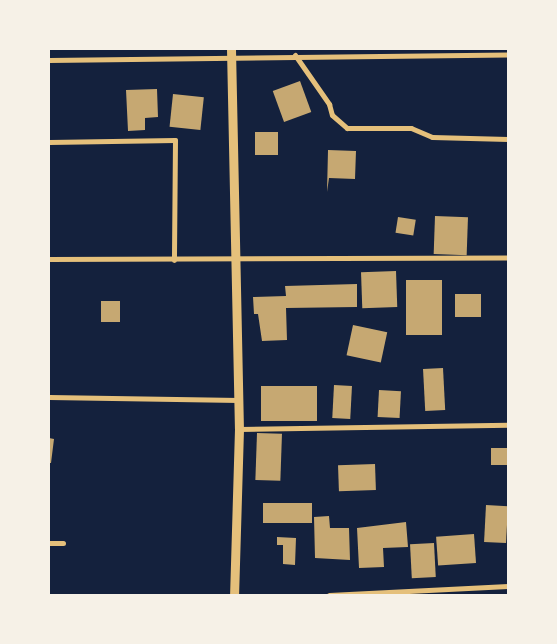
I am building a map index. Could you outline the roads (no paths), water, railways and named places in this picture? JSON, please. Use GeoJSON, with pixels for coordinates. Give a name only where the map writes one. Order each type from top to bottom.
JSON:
{"type":"FeatureCollection","features":[{"type":"Feature","properties":{"kind":"street"},"geometry":{"type":"LineString","coordinates":[[158,49],[158,57]]}},
{"type":"Feature","properties":{"kind":"street"},"geometry":{"type":"LineString","coordinates":[[231,52],[237,260],[239,429],[234,595]]}},
{"type":"Feature","properties":{"kind":"street"},"geometry":{"type":"LineString","coordinates":[[49,60],[158,57],[231,52],[295,55],[508,54]]}},
{"type":"Feature","properties":{"kind":"street"},"geometry":{"type":"LineString","coordinates":[[295,55],[329,104],[332,115],[347,128],[411,128],[432,137],[508,139]]}},
{"type":"Feature","properties":{"kind":"street"},"geometry":{"type":"LineString","coordinates":[[49,142],[175,140],[174,260]]}},
{"type":"Feature","properties":{"kind":"street"},"geometry":{"type":"LineString","coordinates":[[49,259],[237,260],[508,257]]}},
{"type":"Feature","properties":{"kind":"street"},"geometry":{"type":"LineString","coordinates":[[49,397],[238,400]]}},
{"type":"Feature","properties":{"kind":"street"},"geometry":{"type":"LineString","coordinates":[[239,429],[508,425]]}},
{"type":"Feature","properties":{"kind":"street"},"geometry":{"type":"LineString","coordinates":[[49,543],[63,543]]}},
{"type":"Feature","properties":{"kind":"street"},"geometry":{"type":"LineString","coordinates":[[329,595],[508,586]]}}]}
